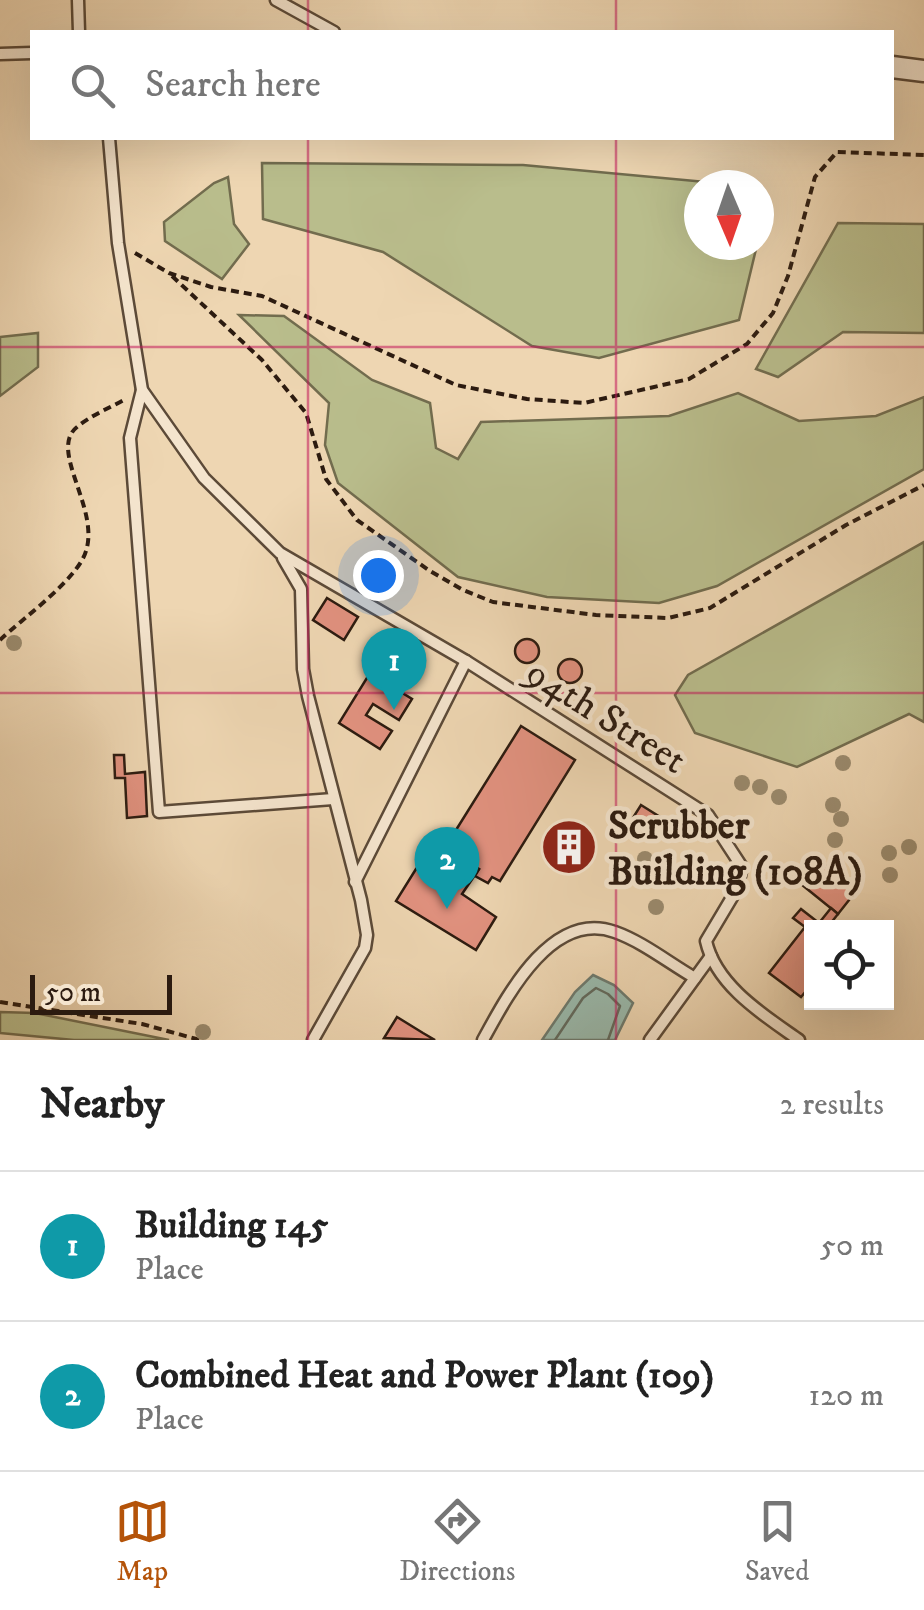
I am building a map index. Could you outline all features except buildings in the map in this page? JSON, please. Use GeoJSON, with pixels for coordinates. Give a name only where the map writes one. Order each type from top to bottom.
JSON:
{"type":"FeatureCollection","features":[{"type":"Feature","properties":{"kind":"street"},"geometry":{"type":"LineString","coordinates":[[894,67],[924,71]]}},
{"type":"Feature","properties":{"kind":"lane"},"geometry":{"type":"LineString","coordinates":[[78,0],[79,30]]}},
{"type":"Feature","properties":{"kind":"lane"},"geometry":{"type":"LineString","coordinates":[[276,0],[330,30]]}},
{"type":"Feature","properties":{"kind":"lane"},"geometry":{"type":"LineString","coordinates":[[0,54],[30,53]]}},
{"type":"Feature","properties":{"kind":"lane","name":"94th Street"},"geometry":{"type":"LineString","coordinates":[[109,140],[118,242],[142,390],[204,478],[280,553],[466,662],[708,815],[742,867],[737,889],[706,942],[711,956]]}},
{"type":"Feature","properties":{"kind":"lane"},"geometry":{"type":"LineString","coordinates":[[142,390],[130,438],[159,812],[333,799]]}},
{"type":"Feature","properties":{"kind":"lane","name":"94th Street"},"geometry":{"type":"LineString","coordinates":[[280,553],[301,589],[303,669],[308,696],[366,935],[365,948],[313,1040]]}},
{"type":"Feature","properties":{"kind":"lane"},"geometry":{"type":"LineString","coordinates":[[356,882],[466,662]]}},
{"type":"Feature","properties":{"kind":"lane"},"geometry":{"type":"LineString","coordinates":[[483,1040],[528,969],[554,943],[575,931],[612,931],[696,978]]}},
{"type":"Feature","properties":{"kind":"lane"},"geometry":{"type":"LineString","coordinates":[[650,1040],[711,956],[721,973],[755,1008],[800,1040]]}},
{"type":"Feature","properties":{"kind":"path"},"geometry":{"type":"LineString","coordinates":[[169,273],[211,287],[262,296],[456,385],[527,399],[584,403],[689,379],[747,344],[774,314],[814,177],[837,152],[924,155]]}},
{"type":"Feature","properties":{"kind":"path"},"geometry":{"type":"LineString","coordinates":[[118,242],[169,273],[262,360],[306,413],[326,479],[357,520],[447,580],[494,602],[596,615],[668,618],[710,608],[846,524],[924,485]]}},
{"type":"Feature","properties":{"kind":"path"},"geometry":{"type":"LineString","coordinates":[[0,640],[60,587],[82,562],[88,548],[88,514],[66,460],[68,437],[76,427],[142,390]]}},
{"type":"Feature","properties":{"kind":"path"},"geometry":{"type":"LineString","coordinates":[[0,1002],[142,1024],[200,1040]]}},
{"type":"Feature","properties":{"kind":"green space"},"geometry":{"type":"Polygon","coordinates":[[[262,163],[523,165],[684,180],[684,260],[753,260],[739,320],[599,358],[532,346],[383,252],[263,219],[262,163]]]}},
{"type":"Feature","properties":{"kind":"green space"},"geometry":{"type":"Polygon","coordinates":[[[228,177],[234,224],[249,244],[222,279],[165,241],[164,222],[214,183],[228,177]]]}},
{"type":"Feature","properties":{"kind":"green space"},"geometry":{"type":"Polygon","coordinates":[[[838,223],[924,224],[924,333],[843,332],[778,377],[756,369],[838,223]]]}},
{"type":"Feature","properties":{"kind":"green space"},"geometry":{"type":"Polygon","coordinates":[[[239,315],[284,316],[372,380],[430,403],[436,448],[458,459],[481,422],[669,416],[738,393],[799,421],[876,416],[924,397],[924,469],[717,586],[659,603],[547,597],[458,577],[338,483],[325,445],[329,403],[239,315]]]}},
{"type":"Feature","properties":{"kind":"green space"},"geometry":{"type":"Polygon","coordinates":[[[38,333],[38,367],[0,396],[0,337],[38,333]]]}},
{"type":"Feature","properties":{"kind":"green space"},"geometry":{"type":"Polygon","coordinates":[[[924,542],[924,722],[909,714],[797,767],[695,733],[675,695],[688,675],[924,542]]]}},
{"type":"Feature","properties":{"kind":"green space"},"geometry":{"type":"Polygon","coordinates":[[[0,1012],[35,1013],[169,1040],[74,1040],[0,1033],[0,1012]]]}},
{"type":"Feature","properties":{"kind":"water"},"geometry":{"type":"Polygon","coordinates":[[[593,975],[614,985],[633,1003],[615,1040],[542,1040],[575,992],[593,975]]]}},
{"type":"Feature","properties":{"kind":"place","name":"Building 145"},"geometry":{"type":"Point","coordinates":[394,710]}},
{"type":"Feature","properties":{"kind":"place","name":"Scrubber Building (108A)"},"geometry":{"type":"Point","coordinates":[569,847]}},
{"type":"Feature","properties":{"kind":"place","name":"Combined Heat and Power Plant (109)"},"geometry":{"type":"Point","coordinates":[447,909]}}]}
